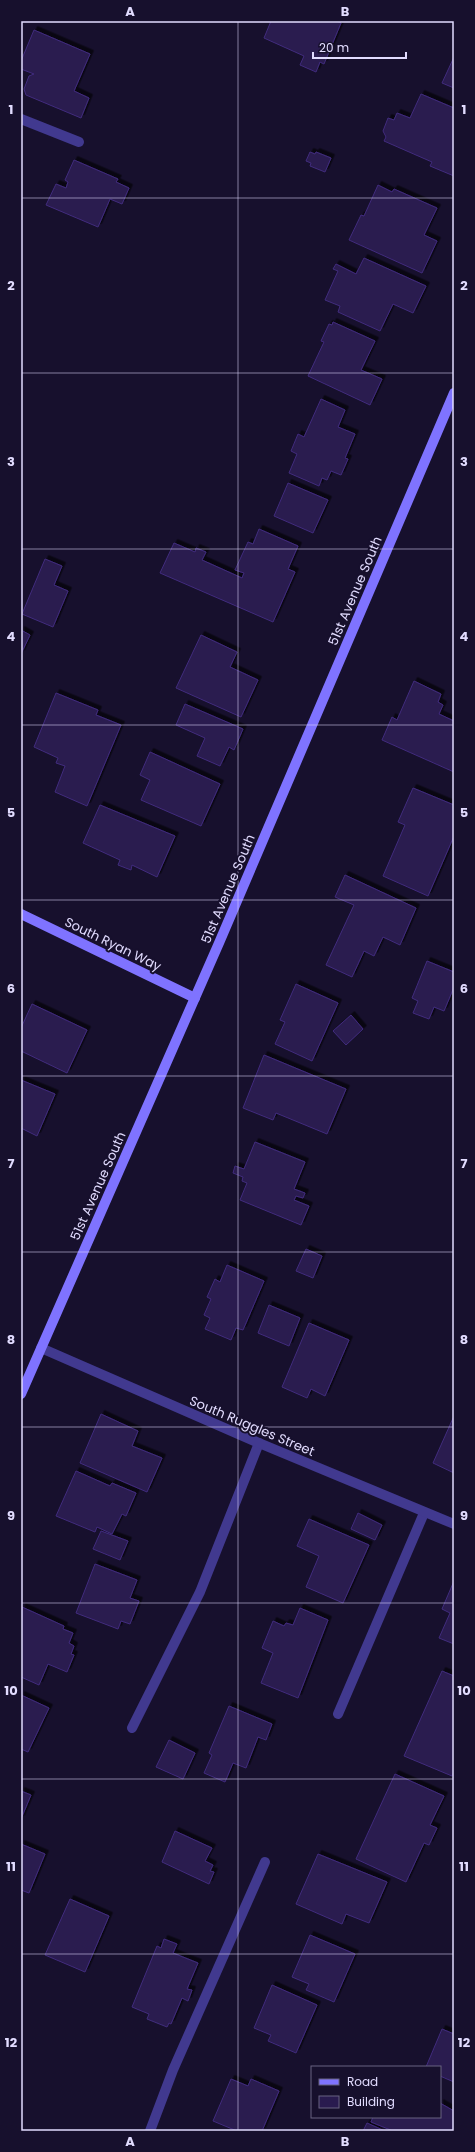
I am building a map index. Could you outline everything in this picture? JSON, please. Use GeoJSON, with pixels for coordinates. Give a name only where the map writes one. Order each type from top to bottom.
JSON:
{"type":"FeatureCollection","features":[{"type":"Feature","properties":{"kind":"street"},"geometry":{"type":"LineString","coordinates":[[21,119],[79,142]]}},
{"type":"Feature","properties":{"kind":"street","name":"51st Avenue South"},"geometry":{"type":"LineString","coordinates":[[21,1394],[195,998],[454,393]]}},
{"type":"Feature","properties":{"kind":"street","name":"South Ryan Way"},"geometry":{"type":"LineString","coordinates":[[21,914],[195,998]]}},
{"type":"Feature","properties":{"kind":"street","name":"South Ruggles Street"},"geometry":{"type":"LineString","coordinates":[[41,1348],[259,1443],[424,1513],[454,1524]]}},
{"type":"Feature","properties":{"kind":"street"},"geometry":{"type":"LineString","coordinates":[[132,1728],[200,1592],[259,1443]]}},
{"type":"Feature","properties":{"kind":"street"},"geometry":{"type":"LineString","coordinates":[[338,1714],[424,1513]]}},
{"type":"Feature","properties":{"kind":"street"},"geometry":{"type":"LineString","coordinates":[[150,2131],[173,2070],[265,1862]]}},
{"type":"Feature","properties":{"kind":"building"},"geometry":{"type":"Polygon","coordinates":[[[271,21],[336,21],[341,23],[324,64],[320,62],[316,72],[300,65],[304,56],[264,38],[271,21]]]}},
{"type":"Feature","properties":{"kind":"building"},"geometry":{"type":"Polygon","coordinates":[[[34,30],[90,54],[74,91],[89,98],[81,118],[26,95],[24,89],[29,76],[34,74],[21,69],[21,61],[34,30]]]}},
{"type":"Feature","properties":{"kind":"building"},"geometry":{"type":"Polygon","coordinates":[[[454,57],[454,88],[442,83],[454,57]]]}},
{"type":"Feature","properties":{"kind":"building"},"geometry":{"type":"Polygon","coordinates":[[[421,94],[454,108],[454,176],[430,166],[432,162],[384,141],[386,137],[383,131],[388,118],[394,120],[397,113],[410,118],[421,94]]]}},
{"type":"Feature","properties":{"kind":"building"},"geometry":{"type":"Polygon","coordinates":[[[310,152],[315,154],[316,152],[331,158],[325,172],[310,166],[311,163],[306,161],[310,152]]]}},
{"type":"Feature","properties":{"kind":"building"},"geometry":{"type":"Polygon","coordinates":[[[74,160],[118,179],[116,182],[129,188],[122,204],[110,199],[98,227],[46,205],[56,184],[66,188],[68,182],[65,180],[74,160]]]}},
{"type":"Feature","properties":{"kind":"building"},"geometry":{"type":"Polygon","coordinates":[[[378,185],[392,192],[394,189],[437,208],[424,235],[437,241],[422,273],[349,240],[361,215],[364,216],[378,185]]]}},
{"type":"Feature","properties":{"kind":"building"},"geometry":{"type":"Polygon","coordinates":[[[364,258],[426,286],[413,313],[393,304],[380,331],[338,312],[340,306],[325,300],[338,271],[333,269],[336,264],[356,274],[364,258]]]}},
{"type":"Feature","properties":{"kind":"building"},"geometry":{"type":"Polygon","coordinates":[[[333,322],[375,341],[361,370],[382,379],[370,405],[308,376],[324,342],[321,341],[329,324],[332,325],[333,322]]]}},
{"type":"Feature","properties":{"kind":"building"},"geometry":{"type":"Polygon","coordinates":[[[321,399],[345,410],[338,427],[355,434],[345,458],[348,459],[341,475],[331,471],[327,480],[322,478],[319,486],[289,473],[297,454],[291,451],[298,434],[304,437],[321,399]]]}},
{"type":"Feature","properties":{"kind":"building"},"geometry":{"type":"Polygon","coordinates":[[[288,483],[328,500],[313,533],[274,516],[288,483]]]}},
{"type":"Feature","properties":{"kind":"building"},"geometry":{"type":"Polygon","coordinates":[[[259,529],[298,546],[288,569],[295,572],[273,622],[160,573],[174,543],[195,552],[196,548],[206,552],[202,560],[242,578],[244,573],[235,570],[248,542],[253,544],[259,529]]]}},
{"type":"Feature","properties":{"kind":"building"},"geometry":{"type":"Polygon","coordinates":[[[45,559],[62,566],[54,585],[68,591],[53,627],[22,614],[45,559]]]}},
{"type":"Feature","properties":{"kind":"building"},"geometry":{"type":"Polygon","coordinates":[[[21,630],[30,635],[21,654],[21,630]]]}},
{"type":"Feature","properties":{"kind":"building"},"geometry":{"type":"Polygon","coordinates":[[[201,635],[237,652],[230,667],[258,680],[241,717],[176,688],[201,635]]]}},
{"type":"Feature","properties":{"kind":"building"},"geometry":{"type":"Polygon","coordinates":[[[414,681],[441,694],[438,702],[443,705],[439,714],[454,721],[454,772],[382,740],[392,717],[397,720],[414,681]]]}},
{"type":"Feature","properties":{"kind":"building"},"geometry":{"type":"Polygon","coordinates":[[[56,693],[98,710],[96,715],[121,725],[87,806],[55,792],[65,766],[56,763],[58,758],[34,747],[56,693]]]}},
{"type":"Feature","properties":{"kind":"building"},"geometry":{"type":"Polygon","coordinates":[[[185,704],[243,729],[234,750],[229,747],[220,766],[197,756],[205,738],[176,725],[185,704]]]}},
{"type":"Feature","properties":{"kind":"building"},"geometry":{"type":"Polygon","coordinates":[[[150,752],[220,784],[201,826],[141,800],[150,780],[140,775],[150,752]]]}},
{"type":"Feature","properties":{"kind":"building"},"geometry":{"type":"Polygon","coordinates":[[[413,788],[454,805],[454,836],[428,896],[383,876],[405,825],[398,822],[413,788]]]}},
{"type":"Feature","properties":{"kind":"building"},"geometry":{"type":"Polygon","coordinates":[[[100,805],[175,836],[157,877],[132,865],[131,870],[118,865],[120,860],[83,843],[100,805]]]}},
{"type":"Feature","properties":{"kind":"building"},"geometry":{"type":"Polygon","coordinates":[[[345,875],[416,908],[400,945],[383,937],[374,956],[364,951],[352,977],[326,965],[354,905],[335,897],[345,875]]]}},
{"type":"Feature","properties":{"kind":"building"},"geometry":{"type":"Polygon","coordinates":[[[427,961],[454,972],[454,987],[444,1011],[434,1007],[429,1019],[413,1013],[418,1001],[412,998],[427,961]]]}},
{"type":"Feature","properties":{"kind":"building"},"geometry":{"type":"Polygon","coordinates":[[[296,984],[338,1003],[312,1061],[275,1044],[285,1022],[280,1020],[296,984]]]}},
{"type":"Feature","properties":{"kind":"building"},"geometry":{"type":"Polygon","coordinates":[[[32,1004],[87,1030],[67,1073],[21,1051],[21,1028],[32,1004]]]}},
{"type":"Feature","properties":{"kind":"building"},"geometry":{"type":"Polygon","coordinates":[[[351,1015],[363,1029],[346,1045],[333,1031],[351,1015]]]}},
{"type":"Feature","properties":{"kind":"building"},"geometry":{"type":"Polygon","coordinates":[[[264,1055],[346,1089],[327,1134],[276,1113],[273,1120],[243,1108],[264,1055]]]}},
{"type":"Feature","properties":{"kind":"building"},"geometry":{"type":"Polygon","coordinates":[[[21,1080],[55,1094],[37,1136],[21,1128],[21,1080]]]}},
{"type":"Feature","properties":{"kind":"building"},"geometry":{"type":"Polygon","coordinates":[[[255,1142],[305,1162],[294,1189],[305,1193],[303,1198],[296,1196],[294,1200],[309,1206],[301,1225],[240,1200],[247,1183],[242,1181],[243,1177],[233,1173],[235,1166],[244,1169],[255,1142]]]}},
{"type":"Feature","properties":{"kind":"building"},"geometry":{"type":"Polygon","coordinates":[[[306,1249],[322,1256],[313,1278],[296,1271],[306,1249]]]}},
{"type":"Feature","properties":{"kind":"building"},"geometry":{"type":"Polygon","coordinates":[[[227,1265],[264,1281],[243,1330],[236,1328],[231,1340],[205,1329],[210,1318],[204,1315],[211,1299],[207,1297],[215,1279],[220,1282],[227,1265]]]}},
{"type":"Feature","properties":{"kind":"building"},"geometry":{"type":"Polygon","coordinates":[[[269,1305],[300,1318],[289,1346],[258,1333],[269,1305]]]}},
{"type":"Feature","properties":{"kind":"building"},"geometry":{"type":"Polygon","coordinates":[[[309,1323],[349,1340],[325,1396],[311,1389],[307,1398],[282,1387],[309,1323]]]}},
{"type":"Feature","properties":{"kind":"building"},"geometry":{"type":"Polygon","coordinates":[[[101,1414],[138,1431],[132,1446],[162,1458],[147,1492],[80,1463],[101,1414]]]}},
{"type":"Feature","properties":{"kind":"building"},"geometry":{"type":"Polygon","coordinates":[[[454,1416],[454,1473],[433,1463],[454,1416]]]}},
{"type":"Feature","properties":{"kind":"building"},"geometry":{"type":"Polygon","coordinates":[[[76,1471],[110,1486],[112,1483],[136,1493],[126,1516],[122,1514],[112,1534],[97,1527],[95,1532],[56,1516],[76,1471]]]}},
{"type":"Feature","properties":{"kind":"building"},"geometry":{"type":"Polygon","coordinates":[[[358,1513],[382,1525],[375,1540],[351,1529],[358,1513]]]}},
{"type":"Feature","properties":{"kind":"building"},"geometry":{"type":"Polygon","coordinates":[[[309,1519],[369,1545],[343,1603],[306,1587],[319,1556],[297,1546],[309,1519]]]}},
{"type":"Feature","properties":{"kind":"building"},"geometry":{"type":"Polygon","coordinates":[[[101,1531],[128,1541],[120,1560],[93,1549],[101,1531]]]}},
{"type":"Feature","properties":{"kind":"building"},"geometry":{"type":"Polygon","coordinates":[[[95,1564],[137,1580],[130,1598],[139,1601],[130,1624],[121,1621],[118,1629],[76,1613],[95,1564]]]}},
{"type":"Feature","properties":{"kind":"building"},"geometry":{"type":"Polygon","coordinates":[[[454,1581],[454,1644],[439,1638],[450,1613],[442,1609],[454,1581]]]}},
{"type":"Feature","properties":{"kind":"building"},"geometry":{"type":"Polygon","coordinates":[[[22,1607],[64,1626],[63,1629],[73,1633],[69,1643],[74,1646],[71,1654],[74,1655],[67,1672],[48,1664],[39,1685],[21,1677],[22,1607]]]}},
{"type":"Feature","properties":{"kind":"building"},"geometry":{"type":"Polygon","coordinates":[[[300,1608],[328,1620],[298,1698],[261,1683],[273,1653],[262,1648],[273,1621],[284,1626],[286,1623],[293,1625],[300,1608]]]}},
{"type":"Feature","properties":{"kind":"building"},"geometry":{"type":"Polygon","coordinates":[[[442,1671],[454,1676],[454,1771],[452,1776],[404,1756],[442,1671]]]}},
{"type":"Feature","properties":{"kind":"building"},"geometry":{"type":"Polygon","coordinates":[[[21,1695],[49,1708],[28,1752],[21,1749],[21,1695]]]}},
{"type":"Feature","properties":{"kind":"building"},"geometry":{"type":"Polygon","coordinates":[[[229,1706],[272,1724],[266,1740],[258,1737],[246,1768],[233,1763],[225,1782],[204,1773],[212,1755],[209,1753],[229,1706]]]}},
{"type":"Feature","properties":{"kind":"building"},"geometry":{"type":"Polygon","coordinates":[[[169,1740],[195,1753],[183,1779],[156,1767],[169,1740]]]}},
{"type":"Feature","properties":{"kind":"building"},"geometry":{"type":"Polygon","coordinates":[[[395,1774],[444,1796],[430,1825],[437,1828],[429,1845],[424,1843],[406,1882],[356,1859],[395,1774]]]}},
{"type":"Feature","properties":{"kind":"building"},"geometry":{"type":"Polygon","coordinates":[[[21,1791],[31,1795],[21,1819],[21,1791]]]}},
{"type":"Feature","properties":{"kind":"building"},"geometry":{"type":"Polygon","coordinates":[[[175,1831],[212,1848],[205,1861],[213,1865],[210,1871],[214,1872],[209,1884],[162,1862],[175,1831]]]}},
{"type":"Feature","properties":{"kind":"building"},"geometry":{"type":"Polygon","coordinates":[[[21,1844],[45,1854],[29,1893],[21,1890],[21,1844]]]}},
{"type":"Feature","properties":{"kind":"building"},"geometry":{"type":"Polygon","coordinates":[[[318,1854],[387,1882],[369,1923],[346,1914],[342,1924],[296,1904],[318,1854]]]}},
{"type":"Feature","properties":{"kind":"building"},"geometry":{"type":"Polygon","coordinates":[[[70,1899],[109,1916],[85,1972],[45,1955],[70,1899]]]}},
{"type":"Feature","properties":{"kind":"building"},"geometry":{"type":"Polygon","coordinates":[[[310,1935],[355,1954],[334,2002],[306,1990],[309,1984],[292,1977],[310,1935]]]}},
{"type":"Feature","properties":{"kind":"building"},"geometry":{"type":"Polygon","coordinates":[[[164,1939],[177,1944],[173,1953],[198,1963],[187,1989],[192,1990],[188,2001],[182,1998],[171,2024],[169,2023],[167,2027],[147,2019],[149,2014],[132,2007],[157,1946],[161,1948],[164,1939]]]}},
{"type":"Feature","properties":{"kind":"building"},"geometry":{"type":"Polygon","coordinates":[[[272,1985],[317,2005],[296,2053],[268,2041],[271,2035],[254,2028],[272,1985]]]}},
{"type":"Feature","properties":{"kind":"building"},"geometry":{"type":"Polygon","coordinates":[[[442,2029],[454,2034],[454,2082],[441,2076],[441,2066],[426,2066],[442,2029]]]}},
{"type":"Feature","properties":{"kind":"building"},"geometry":{"type":"Polygon","coordinates":[[[231,2079],[248,2086],[251,2079],[279,2091],[262,2131],[237,2131],[213,2121],[231,2079]]]}},
{"type":"Feature","properties":{"kind":"building"},"geometry":{"type":"Polygon","coordinates":[[[441,2104],[454,2111],[454,2131],[393,2131],[371,2122],[373,2118],[441,2118],[441,2104]]]}},
{"type":"Feature","properties":{"kind":"building"},"geometry":{"type":"Polygon","coordinates":[[[367,2123],[385,2131],[363,2131],[367,2123]]]}}]}
